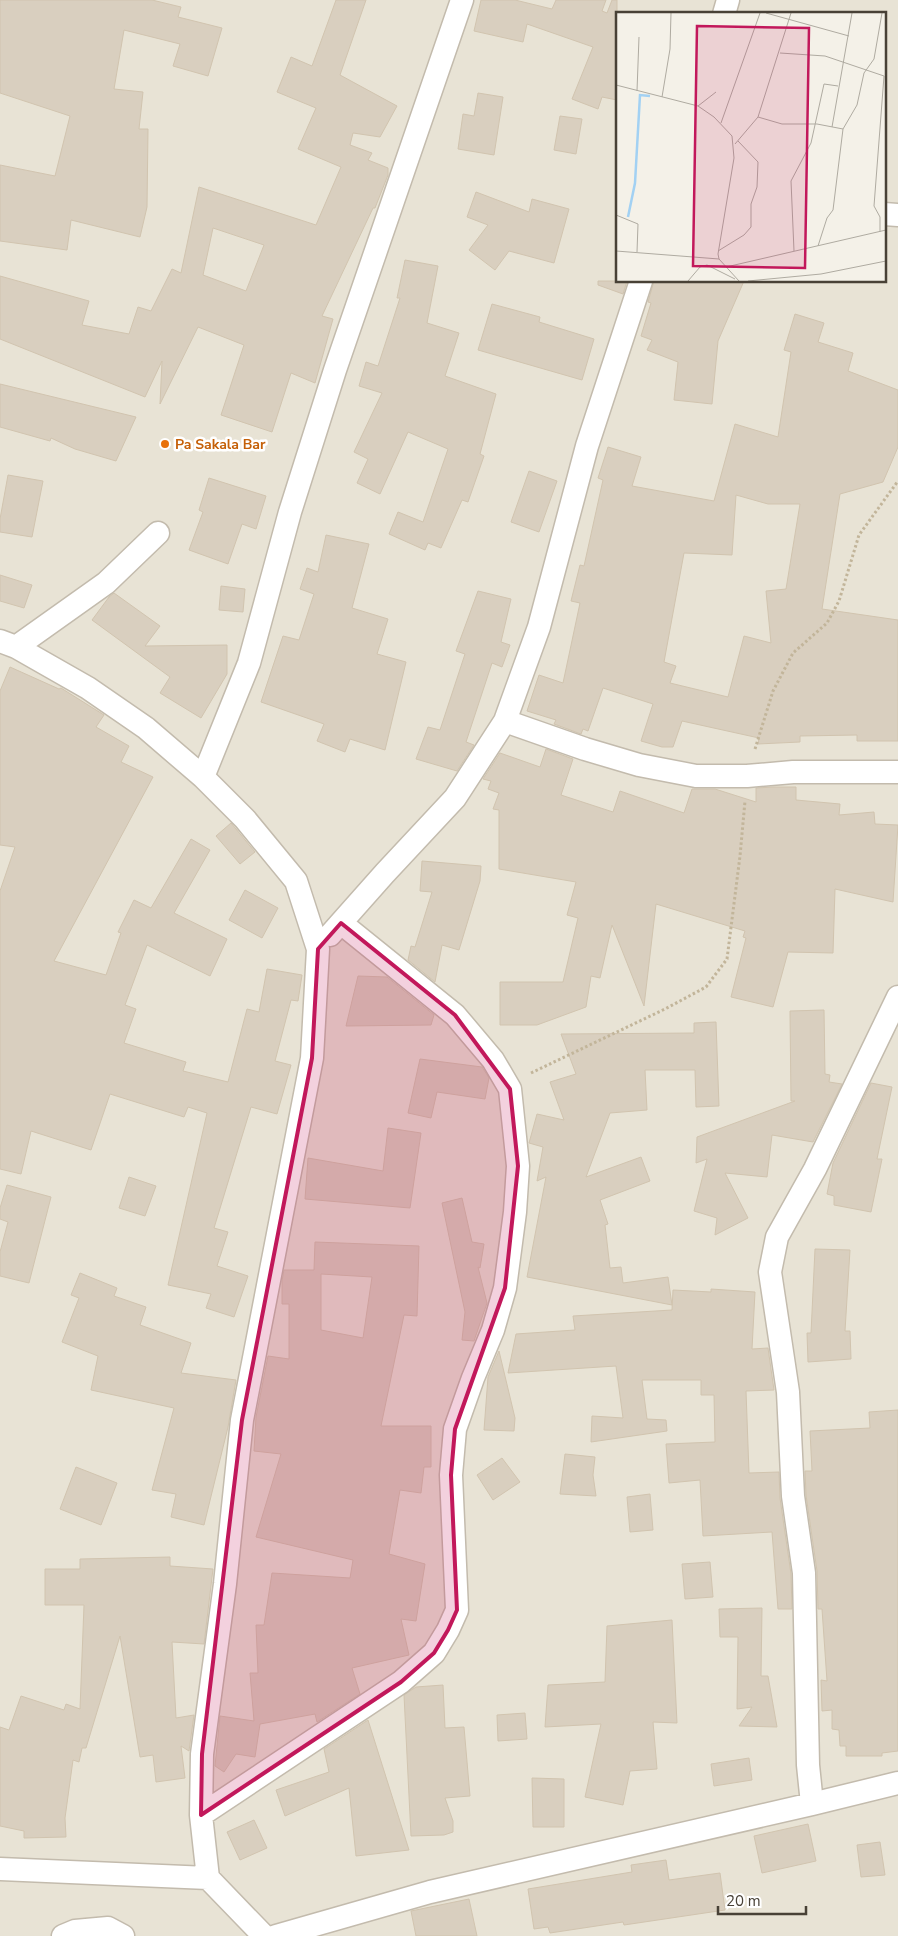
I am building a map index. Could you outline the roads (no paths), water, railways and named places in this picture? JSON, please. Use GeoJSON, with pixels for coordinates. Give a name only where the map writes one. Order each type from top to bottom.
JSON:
{"type":"FeatureCollection","features":[{"type":"Feature","properties":{"kind":"street"},"geometry":{"type":"LineString","coordinates":[[204,777],[249,663],[290,512],[332,379],[462,0]]}},
{"type":"Feature","properties":{"kind":"street"},"geometry":{"type":"LineString","coordinates":[[318,949],[455,798],[505,721],[539,627],[587,446],[642,282]]}},
{"type":"Feature","properties":{"kind":"street"},"geometry":{"type":"LineString","coordinates":[[158,533],[106,583],[8,644],[88,688],[146,728],[204,777],[245,818],[296,881],[318,949],[312,1058],[242,1420],[225,1584],[202,1754],[200,1815],[208,1878],[264,1936]]}},
{"type":"Feature","properties":{"kind":"street"},"geometry":{"type":"LineString","coordinates":[[505,721],[584,750],[638,765],[696,776],[747,776],[792,772],[898,772]]}},
{"type":"Feature","properties":{"kind":"street"},"geometry":{"type":"LineString","coordinates":[[200,1815],[401,1682],[434,1652],[448,1630],[457,1610],[451,1475],[455,1430],[472,1378],[493,1330],[505,1288],[518,1166],[510,1089],[493,1060],[455,1015],[341,923]]}},
{"type":"Feature","properties":{"kind":"street"},"geometry":{"type":"LineString","coordinates":[[812,1804],[808,1765],[804,1573],[794,1496],[788,1392],[770,1272],[777,1237],[815,1169],[898,997]]}},
{"type":"Feature","properties":{"kind":"street"},"geometry":{"type":"LineString","coordinates":[[276,1936],[430,1892],[898,1783]]}},
{"type":"Feature","properties":{"kind":"street"},"geometry":{"type":"LineString","coordinates":[[0,1869],[208,1878]]}},
{"type":"Feature","properties":{"kind":"street"},"geometry":{"type":"LineString","coordinates":[[63,1936],[75,1931],[108,1928],[123,1936]]}},
{"type":"Feature","properties":{"kind":"place","name":"Pa Sakala Bar"},"geometry":{"type":"Point","coordinates":[165,444]}}]}
